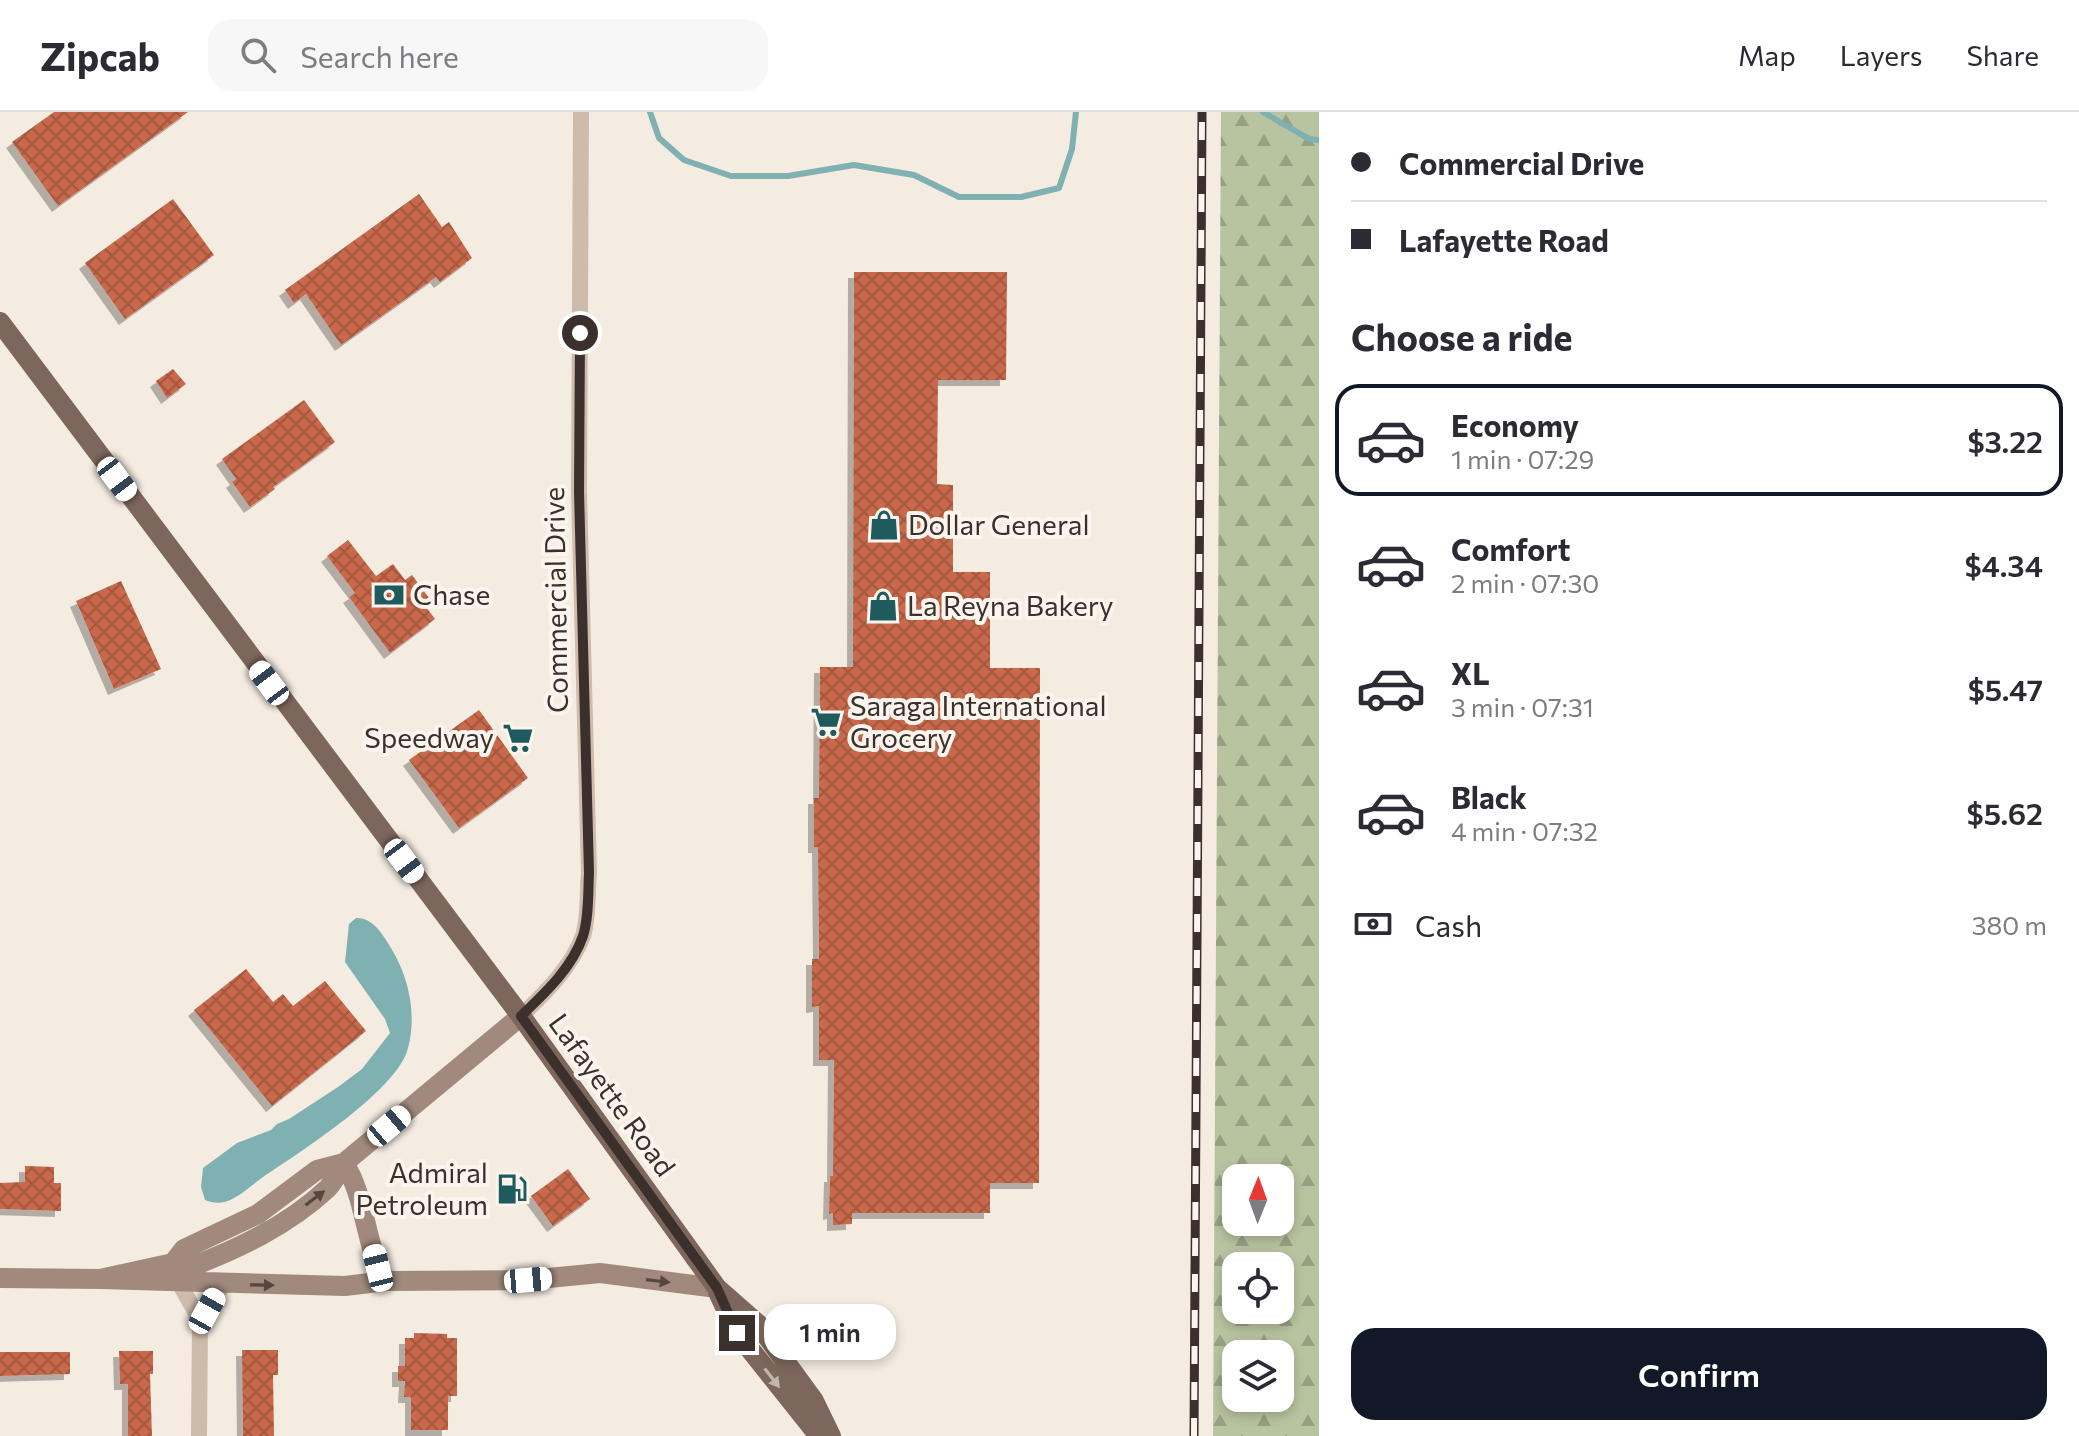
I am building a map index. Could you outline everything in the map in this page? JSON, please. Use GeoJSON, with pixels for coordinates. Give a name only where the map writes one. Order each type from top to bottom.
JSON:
{"type":"FeatureCollection","features":[{"type":"Feature","properties":{"kind":"main road","name":"Lafayette Road"},"geometry":{"type":"LineString","coordinates":[[0,322],[521,1016],[717,1288],[732,1324],[754,1355],[815,1431],[831,1435]]}},
{"type":"Feature","properties":{"kind":"street","name":"Commercial Drive"},"geometry":{"type":"LineString","coordinates":[[521,1016],[550,987],[572,958],[583,936],[589,873],[579,492],[581,112]]}},
{"type":"Feature","properties":{"kind":"street"},"geometry":{"type":"LineString","coordinates":[[199,1436],[200,1320],[176,1273],[184,1249],[258,1214],[317,1170],[344,1163],[521,1016]]}},
{"type":"Feature","properties":{"kind":"street"},"geometry":{"type":"LineString","coordinates":[[344,1163],[356,1183],[378,1268],[386,1281]]}},
{"type":"Feature","properties":{"kind":"street"},"geometry":{"type":"LineString","coordinates":[[0,1278],[100,1279],[176,1273],[225,1284],[345,1286],[386,1281],[528,1280],[600,1273],[717,1288]]}},
{"type":"Feature","properties":{"kind":"street"},"geometry":{"type":"LineString","coordinates":[[200,1320],[225,1284]]}},
{"type":"Feature","properties":{"kind":"green space"},"geometry":{"type":"Polygon","coordinates":[[[1221,112],[1319,112],[1319,1436],[1213,1436],[1221,112]]]}},
{"type":"Feature","properties":{"kind":"water"},"geometry":{"type":"Polygon","coordinates":[[[356,918],[368,920],[381,933],[397,959],[407,984],[411,1035],[400,1065],[346,1119],[241,1193],[223,1202],[205,1200],[201,1187],[203,1168],[237,1143],[271,1130],[338,1087],[362,1069],[390,1033],[385,1019],[345,962],[349,924],[356,918]]]}},
{"type":"Feature","properties":{"kind":"building"},"geometry":{"type":"Polygon","coordinates":[[[54,112],[188,112],[58,206],[12,142],[54,112]]]}},
{"type":"Feature","properties":{"kind":"building"},"geometry":{"type":"Polygon","coordinates":[[[419,194],[442,227],[449,222],[472,258],[440,282],[436,277],[341,345],[306,294],[294,303],[285,290],[419,194]]]}},
{"type":"Feature","properties":{"kind":"building"},"geometry":{"type":"Polygon","coordinates":[[[173,199],[214,255],[125,319],[85,263],[173,199]]]}},
{"type":"Feature","properties":{"kind":"building"},"geometry":{"type":"Polygon","coordinates":[[[854,272],[1007,272],[1006,380],[938,380],[937,484],[953,485],[953,572],[990,572],[990,668],[1040,668],[1039,1183],[990,1183],[990,1213],[852,1213],[852,1224],[833,1225],[833,1213],[829,1214],[830,1176],[833,1176],[834,1060],[819,1060],[819,1006],[812,1007],[812,959],[819,959],[818,847],[814,847],[814,798],[819,798],[820,667],[853,667],[854,272]]]}},
{"type":"Feature","properties":{"kind":"building"},"geometry":{"type":"Polygon","coordinates":[[[173,369],[186,384],[167,398],[156,381],[173,369]]]}},
{"type":"Feature","properties":{"kind":"building"},"geometry":{"type":"Polygon","coordinates":[[[304,400],[335,442],[250,507],[232,482],[236,479],[222,459],[304,400]]]}},
{"type":"Feature","properties":{"kind":"building","name":"Chase"},"geometry":{"type":"Polygon","coordinates":[[[348,540],[376,576],[393,564],[405,580],[412,575],[429,598],[423,603],[435,619],[390,653],[349,597],[355,593],[327,556],[348,540]]]}},
{"type":"Feature","properties":{"kind":"building"},"geometry":{"type":"Polygon","coordinates":[[[121,581],[161,669],[114,689],[76,601],[121,581]]]}},
{"type":"Feature","properties":{"kind":"building"},"geometry":{"type":"Polygon","coordinates":[[[479,710],[528,778],[459,828],[409,760],[479,710]]]}},
{"type":"Feature","properties":{"kind":"building"},"geometry":{"type":"Polygon","coordinates":[[[246,969],[273,1002],[283,994],[293,1006],[325,981],[366,1031],[272,1106],[194,1010],[246,969]]]}},
{"type":"Feature","properties":{"kind":"building"},"geometry":{"type":"Polygon","coordinates":[[[25,1166],[54,1167],[54,1183],[61,1183],[61,1211],[0,1209],[0,1183],[25,1182],[25,1166]]]}},
{"type":"Feature","properties":{"kind":"building"},"geometry":{"type":"Polygon","coordinates":[[[568,1169],[590,1199],[553,1226],[531,1196],[568,1169]]]}},
{"type":"Feature","properties":{"kind":"building"},"geometry":{"type":"Polygon","coordinates":[[[414,1333],[447,1334],[447,1338],[457,1338],[457,1396],[448,1396],[448,1430],[411,1430],[411,1397],[404,1397],[405,1381],[398,1381],[398,1366],[405,1366],[405,1338],[414,1338],[414,1333]]]}},
{"type":"Feature","properties":{"kind":"building"},"geometry":{"type":"Polygon","coordinates":[[[242,1350],[278,1350],[278,1375],[273,1375],[274,1436],[243,1436],[242,1350]]]}},
{"type":"Feature","properties":{"kind":"building"},"geometry":{"type":"Polygon","coordinates":[[[119,1351],[153,1351],[153,1374],[150,1374],[152,1436],[128,1436],[128,1384],[120,1384],[119,1351]]]}},
{"type":"Feature","properties":{"kind":"building"},"geometry":{"type":"Polygon","coordinates":[[[0,1352],[70,1352],[70,1374],[0,1376],[0,1352]]]}},
{"type":"Feature","properties":{"kind":"waterway"},"geometry":{"type":"LineString","coordinates":[[650,112],[659,138],[684,160],[731,176],[788,176],[854,165],[914,175],[959,197],[1021,197],[1059,188],[1072,149],[1076,112]]}},
{"type":"Feature","properties":{"kind":"waterway"},"geometry":{"type":"LineString","coordinates":[[1263,112],[1309,139],[1319,140]]}},
{"type":"Feature","properties":{"kind":"railway"},"geometry":{"type":"LineString","coordinates":[[1194,1436],[1202,112]]}},
{"type":"Feature","properties":{"kind":"place","name":"Dollar General"},"geometry":{"type":"Point","coordinates":[884,525]}},
{"type":"Feature","properties":{"kind":"place","name":"Chase"},"geometry":{"type":"Point","coordinates":[389,595]}},
{"type":"Feature","properties":{"kind":"place","name":"La Reyna Bakery"},"geometry":{"type":"Point","coordinates":[883,606]}},
{"type":"Feature","properties":{"kind":"place","name":"Saraga International Grocery"},"geometry":{"type":"Point","coordinates":[826,722]}},
{"type":"Feature","properties":{"kind":"place","name":"Speedway"},"geometry":{"type":"Point","coordinates":[518,738]}},
{"type":"Feature","properties":{"kind":"place","name":"Admiral Petroleum"},"geometry":{"type":"Point","coordinates":[512,1189]}},
{"type":"Feature","properties":{"kind":"route"},"geometry":{"type":"LineString","coordinates":[[580,333],[579,492],[589,873],[586,917],[583,936],[572,958],[550,987],[521,1016],[717,1288],[737,1333]]}}]}
